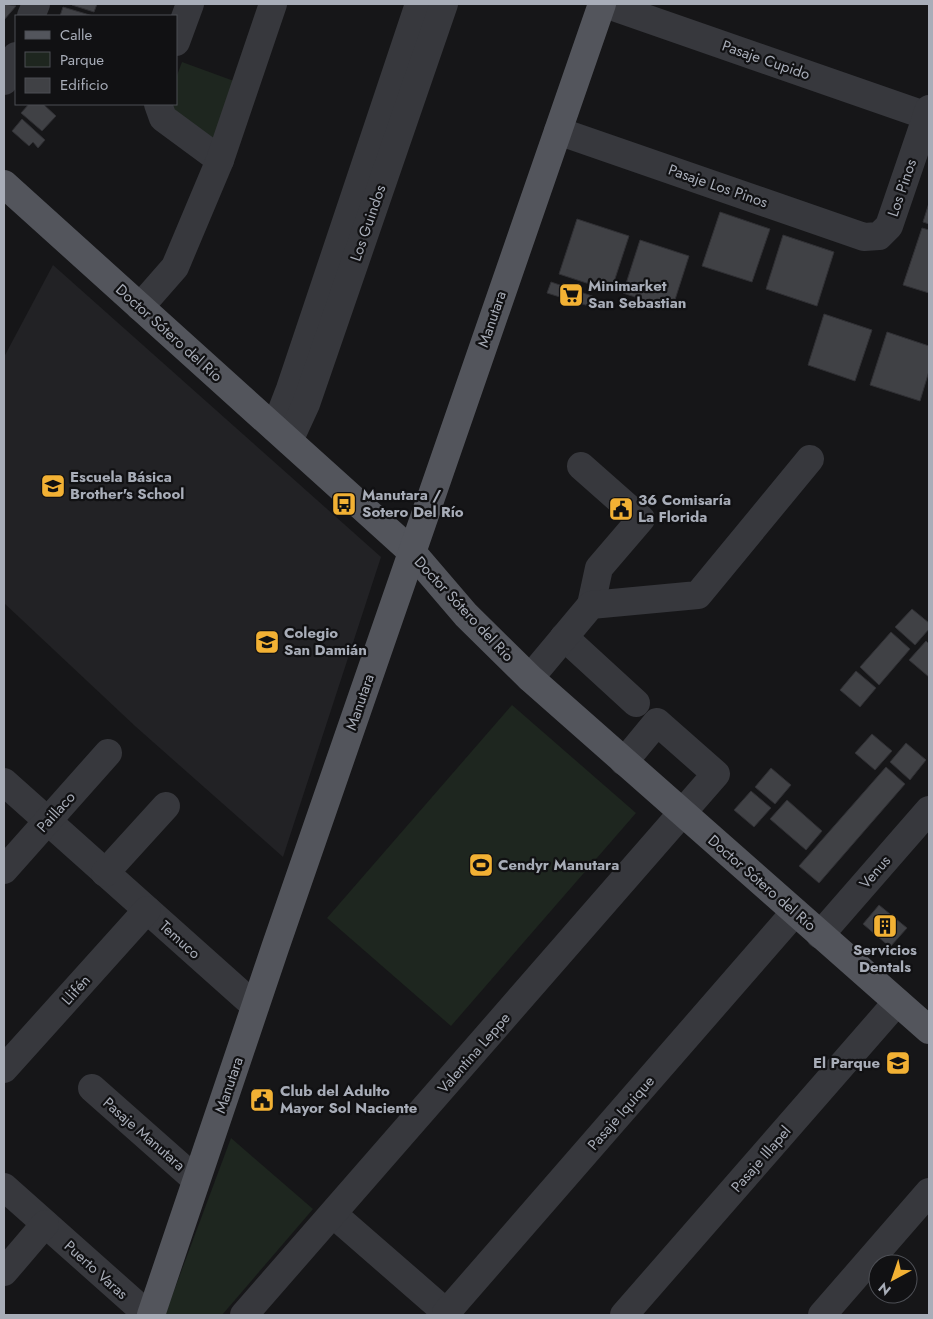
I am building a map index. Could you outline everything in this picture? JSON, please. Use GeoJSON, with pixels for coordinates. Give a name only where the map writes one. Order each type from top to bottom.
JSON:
{"type":"FeatureCollection","features":[{"type":"Feature","properties":{"kind":"main road","name":"Manutara"},"geometry":{"type":"LineString","coordinates":[[149,1315],[603,4]]}},
{"type":"Feature","properties":{"kind":"main road","name":"Doctor Sótero del Río"},"geometry":{"type":"LineString","coordinates":[[6,191],[140,307],[412,552],[466,615],[530,678],[929,1030]]}},
{"type":"Feature","properties":{"kind":"street"},"geometry":{"type":"LineString","coordinates":[[178,37],[190,4]]}},
{"type":"Feature","properties":{"kind":"street"},"geometry":{"type":"LineString","coordinates":[[140,307],[175,267],[220,160],[273,4]]}},
{"type":"Feature","properties":{"kind":"street","name":"Los Guindos"},"geometry":{"type":"LineString","coordinates":[[282,435],[290,389],[419,4]]}},
{"type":"Feature","properties":{"kind":"street","name":"Los Guindos"},"geometry":{"type":"LineString","coordinates":[[282,435],[306,404],[444,4]]}},
{"type":"Feature","properties":{"kind":"street","name":"Pasaje Cupido"},"geometry":{"type":"LineString","coordinates":[[603,4],[928,112]]}},
{"type":"Feature","properties":{"kind":"street"},"geometry":{"type":"LineString","coordinates":[[4,81],[15,58]]}},
{"type":"Feature","properties":{"kind":"street"},"geometry":{"type":"LineString","coordinates":[[158,105],[163,118],[220,160]]}},
{"type":"Feature","properties":{"kind":"street","name":"Los Pinos"},"geometry":{"type":"LineString","coordinates":[[878,236],[889,226],[928,112]]}},
{"type":"Feature","properties":{"kind":"street","name":"Pasaje Los Pinos"},"geometry":{"type":"LineString","coordinates":[[558,131],[864,237],[878,236]]}},
{"type":"Feature","properties":{"kind":"street"},"geometry":{"type":"LineString","coordinates":[[591,605],[698,595],[810,460]]}},
{"type":"Feature","properties":{"kind":"street"},"geometry":{"type":"LineString","coordinates":[[530,678],[591,605],[599,568],[641,519],[581,466]]}},
{"type":"Feature","properties":{"kind":"street"},"geometry":{"type":"LineString","coordinates":[[564,638],[636,703]]}},
{"type":"Feature","properties":{"kind":"street","name":"Valentina Leppe"},"geometry":{"type":"LineString","coordinates":[[244,1315],[716,774],[657,722],[624,762]]}},
{"type":"Feature","properties":{"kind":"street","name":"Paillaco"},"geometry":{"type":"LineString","coordinates":[[4,870],[108,753]]}},
{"type":"Feature","properties":{"kind":"street","name":"Temuco"},"geometry":{"type":"LineString","coordinates":[[4,782],[255,1006]]}},
{"type":"Feature","properties":{"kind":"street"},"geometry":{"type":"LineString","coordinates":[[105,873],[166,806]]}},
{"type":"Feature","properties":{"kind":"street","name":"Venus"},"geometry":{"type":"LineString","coordinates":[[820,935],[929,810]]}},
{"type":"Feature","properties":{"kind":"street","name":"Llifén"},"geometry":{"type":"LineString","coordinates":[[4,1069],[147,910]]}},
{"type":"Feature","properties":{"kind":"street","name":"Pasaje Iquique"},"geometry":{"type":"LineString","coordinates":[[447,1314],[795,912]]}},
{"type":"Feature","properties":{"kind":"street","name":"Pasaje Illapel"},"geometry":{"type":"LineString","coordinates":[[624,1315],[897,1002]]}},
{"type":"Feature","properties":{"kind":"street","name":"Pasaje Manutara"},"geometry":{"type":"LineString","coordinates":[[92,1088],[196,1180]]}},
{"type":"Feature","properties":{"kind":"street","name":"Puerto Varas"},"geometry":{"type":"LineString","coordinates":[[4,1187],[149,1315]]}},
{"type":"Feature","properties":{"kind":"street"},"geometry":{"type":"LineString","coordinates":[[822,1315],[929,1192]]}},
{"type":"Feature","properties":{"kind":"street"},"geometry":{"type":"LineString","coordinates":[[333,1214],[447,1314]]}},
{"type":"Feature","properties":{"kind":"street"},"geometry":{"type":"LineString","coordinates":[[4,1272],[45,1224]]}},
{"type":"Feature","properties":{"kind":"shaded area"},"geometry":{"type":"Polygon","coordinates":[[[53,265],[381,557],[283,857],[135,726],[4,603],[4,357],[53,265]]]}},
{"type":"Feature","properties":{"kind":"green space"},"geometry":{"type":"Polygon","coordinates":[[[182,62],[234,81],[214,138],[205,139],[172,109],[170,105],[178,105],[178,73],[182,62]]]}},
{"type":"Feature","properties":{"kind":"green space","name":"Cendyr Manutara"},"geometry":{"type":"Polygon","coordinates":[[[512,705],[636,813],[451,1026],[327,918],[512,705]]]}},
{"type":"Feature","properties":{"kind":"green space"},"geometry":{"type":"Polygon","coordinates":[[[231,1138],[313,1209],[222,1315],[165,1315],[231,1138]]]}},
{"type":"Feature","properties":{"kind":"building"},"geometry":{"type":"Polygon","coordinates":[[[4,4],[16,6],[4,20],[4,4]]]}},
{"type":"Feature","properties":{"kind":"building"},"geometry":{"type":"Polygon","coordinates":[[[73,4],[97,4],[94,12],[73,4]]]}},
{"type":"Feature","properties":{"kind":"building"},"geometry":{"type":"Polygon","coordinates":[[[63,7],[90,15],[60,15],[63,7]]]}},
{"type":"Feature","properties":{"kind":"building"},"geometry":{"type":"Polygon","coordinates":[[[28,105],[44,105],[56,116],[42,131],[21,113],[28,105]]]}},
{"type":"Feature","properties":{"kind":"building"},"geometry":{"type":"Polygon","coordinates":[[[22,119],[45,140],[38,148],[33,142],[29,146],[12,131],[22,119]]]}},
{"type":"Feature","properties":{"kind":"building"},"geometry":{"type":"Polygon","coordinates":[[[929,203],[929,224],[923,222],[929,203]]]}},
{"type":"Feature","properties":{"kind":"building"},"geometry":{"type":"Polygon","coordinates":[[[720,212],[770,229],[752,282],[702,266],[720,212]]]}},
{"type":"Feature","properties":{"kind":"building"},"geometry":{"type":"Polygon","coordinates":[[[577,219],[629,236],[611,291],[559,274],[577,219]]]}},
{"type":"Feature","properties":{"kind":"building"},"geometry":{"type":"Polygon","coordinates":[[[922,228],[929,230],[929,293],[903,285],[922,228]]]}},
{"type":"Feature","properties":{"kind":"building"},"geometry":{"type":"Polygon","coordinates":[[[783,235],[834,252],[817,306],[766,289],[783,235]]]}},
{"type":"Feature","properties":{"kind":"building"},"geometry":{"type":"Polygon","coordinates":[[[640,240],[689,256],[672,309],[623,293],[640,240]]]}},
{"type":"Feature","properties":{"kind":"building","name":"Minimarket San Sebastian"},"geometry":{"type":"Polygon","coordinates":[[[551,282],[595,297],[592,307],[547,293],[551,282]]]}},
{"type":"Feature","properties":{"kind":"building"},"geometry":{"type":"Polygon","coordinates":[[[824,314],[872,330],[855,381],[808,365],[824,314]]]}},
{"type":"Feature","properties":{"kind":"building"},"geometry":{"type":"Polygon","coordinates":[[[887,332],[929,346],[929,371],[920,401],[870,385],[887,332]]]}},
{"type":"Feature","properties":{"kind":"building"},"geometry":{"type":"Polygon","coordinates":[[[912,609],[929,623],[929,629],[915,645],[895,627],[912,609]]]}},
{"type":"Feature","properties":{"kind":"building"},"geometry":{"type":"Polygon","coordinates":[[[891,632],[910,649],[879,685],[860,667],[891,632]]]}},
{"type":"Feature","properties":{"kind":"building"},"geometry":{"type":"Polygon","coordinates":[[[926,641],[929,644],[929,677],[909,660],[926,641]]]}},
{"type":"Feature","properties":{"kind":"building"},"geometry":{"type":"Polygon","coordinates":[[[856,671],[876,688],[860,707],[840,690],[856,671]]]}},
{"type":"Feature","properties":{"kind":"building"},"geometry":{"type":"Polygon","coordinates":[[[872,734],[892,751],[875,770],[855,753],[872,734]]]}},
{"type":"Feature","properties":{"kind":"building"},"geometry":{"type":"Polygon","coordinates":[[[906,743],[926,760],[910,780],[890,762],[906,743]]]}},
{"type":"Feature","properties":{"kind":"building"},"geometry":{"type":"Polygon","coordinates":[[[886,767],[905,784],[819,883],[799,866],[886,767]]]}},
{"type":"Feature","properties":{"kind":"building"},"geometry":{"type":"Polygon","coordinates":[[[771,768],[791,785],[775,804],[755,787],[771,768]]]}},
{"type":"Feature","properties":{"kind":"building"},"geometry":{"type":"Polygon","coordinates":[[[751,791],[771,808],[754,827],[734,810],[751,791]]]}},
{"type":"Feature","properties":{"kind":"building"},"geometry":{"type":"Polygon","coordinates":[[[787,800],[822,831],[806,850],[770,819],[787,800]]]}},
{"type":"Feature","properties":{"kind":"building","name":"Servicios Dentals"},"geometry":{"type":"Polygon","coordinates":[[[879,905],[907,928],[890,947],[863,924],[879,905]]]}},
{"type":"Feature","properties":{"kind":"place","name":"Minimarket San Sebastian"},"geometry":{"type":"Point","coordinates":[571,295]}},
{"type":"Feature","properties":{"kind":"place","name":"Escuela Básica Brother's School"},"geometry":{"type":"Point","coordinates":[53,486]}},
{"type":"Feature","properties":{"kind":"place","name":"Manutara / Sotero Del Río"},"geometry":{"type":"Point","coordinates":[344,504]}},
{"type":"Feature","properties":{"kind":"place","name":"36 Comisaría La Florida"},"geometry":{"type":"Point","coordinates":[621,509]}},
{"type":"Feature","properties":{"kind":"place","name":"Colegio San Damián"},"geometry":{"type":"Point","coordinates":[267,642]}},
{"type":"Feature","properties":{"kind":"place","name":"Cendyr Manutara"},"geometry":{"type":"Point","coordinates":[481,865]}},
{"type":"Feature","properties":{"kind":"place","name":"Servicios Dentals"},"geometry":{"type":"Point","coordinates":[885,926]}},
{"type":"Feature","properties":{"kind":"place","name":"El Parque"},"geometry":{"type":"Point","coordinates":[898,1063]}},
{"type":"Feature","properties":{"kind":"place","name":"Club del Adulto Mayor Sol Naciente"},"geometry":{"type":"Point","coordinates":[262,1100]}}]}
